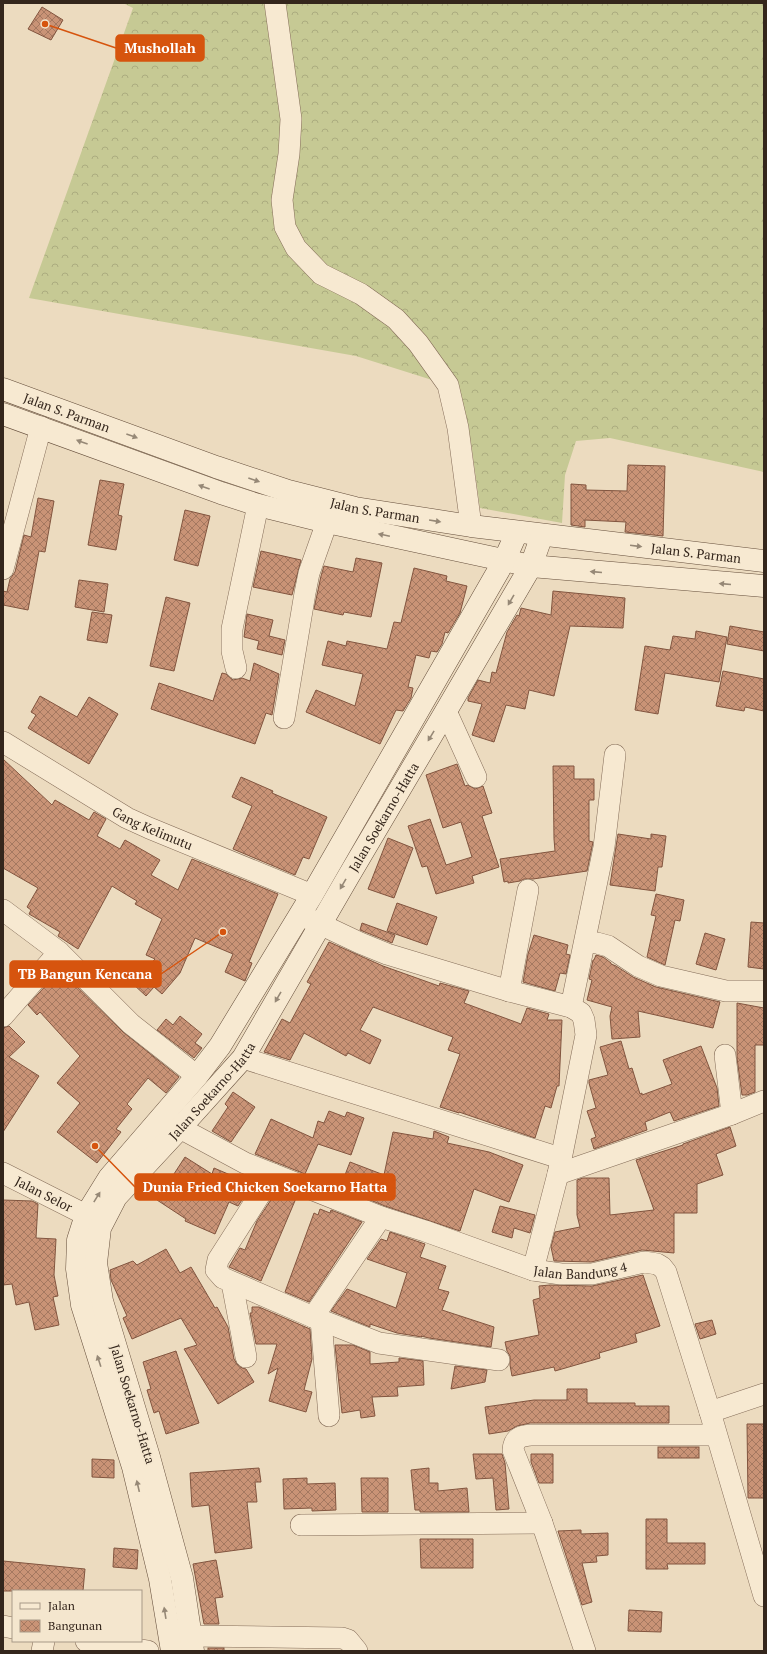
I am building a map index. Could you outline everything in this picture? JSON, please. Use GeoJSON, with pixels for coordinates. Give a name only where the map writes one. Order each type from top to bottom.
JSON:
{"type":"FeatureCollection","features":[{"type":"Feature","properties":{"kind":"main road","name":"Jalan S. Parman"},"geometry":{"type":"LineString","coordinates":[[3,389],[216,467],[288,491],[355,508],[517,532],[760,561]]}},
{"type":"Feature","properties":{"kind":"main road","name":"Jalan S. Parman"},"geometry":{"type":"LineString","coordinates":[[3,414],[214,491],[258,505],[327,522],[530,566],[759,586]]}},
{"type":"Feature","properties":{"kind":"main road","name":"Jalan Soekarno-Hatta"},"geometry":{"type":"LineString","coordinates":[[172,1651],[160,1579],[133,1467],[82,1304],[77,1269],[78,1240],[86,1215],[109,1178],[197,1076],[220,1046],[312,895],[504,561],[517,532]]}},
{"type":"Feature","properties":{"kind":"main road","name":"Jalan Soekarno-Hatta"},"geometry":{"type":"LineString","coordinates":[[193,1644],[182,1578],[150,1457],[102,1301],[96,1263],[100,1228],[116,1197],[243,1058],[530,566],[542,535]]}},
{"type":"Feature","properties":{"kind":"main road"},"geometry":{"type":"LineString","coordinates":[[759,586],[760,561]]}},
{"type":"Feature","properties":{"kind":"street"},"geometry":{"type":"LineString","coordinates":[[275,3],[291,119],[289,154],[282,200],[285,227],[296,248],[321,274],[361,294],[396,319],[418,343],[448,385],[458,428],[472,526]]}},
{"type":"Feature","properties":{"kind":"street"},"geometry":{"type":"LineString","coordinates":[[3,569],[41,427]]}},
{"type":"Feature","properties":{"kind":"street"},"geometry":{"type":"LineString","coordinates":[[236,668],[232,651],[232,629],[258,505]]}},
{"type":"Feature","properties":{"kind":"street"},"geometry":{"type":"LineString","coordinates":[[284,718],[309,573],[327,522]]}},
{"type":"Feature","properties":{"kind":"street"},"geometry":{"type":"LineString","coordinates":[[446,711],[476,777]]}},
{"type":"Feature","properties":{"kind":"street","name":"Gang Kelimutu"},"geometry":{"type":"LineString","coordinates":[[3,742],[127,818],[312,895]]}},
{"type":"Feature","properties":{"kind":"street"},"geometry":{"type":"LineString","coordinates":[[571,1007],[604,847],[615,755]]}},
{"type":"Feature","properties":{"kind":"street"},"geometry":{"type":"LineString","coordinates":[[509,991],[528,890]]}},
{"type":"Feature","properties":{"kind":"street"},"geometry":{"type":"LineString","coordinates":[[3,910],[59,952],[131,1024],[197,1076]]}},
{"type":"Feature","properties":{"kind":"street"},"geometry":{"type":"LineString","coordinates":[[300,915],[387,954],[509,991],[571,1007],[581,1013],[584,1020],[586,1035],[559,1166],[532,1270]]}},
{"type":"Feature","properties":{"kind":"street"},"geometry":{"type":"LineString","coordinates":[[585,942],[608,946],[638,966],[661,976],[726,991],[764,991]]}},
{"type":"Feature","properties":{"kind":"street"},"geometry":{"type":"LineString","coordinates":[[3,1016],[59,952]]}},
{"type":"Feature","properties":{"kind":"street"},"geometry":{"type":"LineString","coordinates":[[725,1055],[732,1114]]}},
{"type":"Feature","properties":{"kind":"street"},"geometry":{"type":"LineString","coordinates":[[243,1058],[559,1166],[732,1114],[764,1101]]}},
{"type":"Feature","properties":{"kind":"street","name":"Jalan Bandung 4"},"geometry":{"type":"LineString","coordinates":[[180,1128],[245,1164],[381,1218],[425,1231],[532,1270],[561,1274],[578,1274],[603,1272],[644,1262],[662,1266],[666,1272],[710,1412],[762,1585]]}},
{"type":"Feature","properties":{"kind":"street","name":"Jalan Selor"},"geometry":{"type":"LineString","coordinates":[[3,1173],[86,1215]]}},
{"type":"Feature","properties":{"kind":"street"},"geometry":{"type":"LineString","coordinates":[[273,1174],[218,1260],[216,1270],[222,1278],[379,1343],[499,1360]]}},
{"type":"Feature","properties":{"kind":"street"},"geometry":{"type":"LineString","coordinates":[[329,1416],[317,1318],[381,1218]]}},
{"type":"Feature","properties":{"kind":"street"},"geometry":{"type":"LineString","coordinates":[[232,1283],[246,1357]]}},
{"type":"Feature","properties":{"kind":"street"},"geometry":{"type":"LineString","coordinates":[[710,1412],[764,1394]]}},
{"type":"Feature","properties":{"kind":"street"},"geometry":{"type":"LineString","coordinates":[[585,1651],[542,1523],[513,1450],[513,1444],[520,1436],[530,1435],[716,1435]]}},
{"type":"Feature","properties":{"kind":"street"},"geometry":{"type":"LineString","coordinates":[[301,1525],[542,1523]]}},
{"type":"Feature","properties":{"kind":"street"},"geometry":{"type":"LineString","coordinates":[[193,1644],[342,1638],[348,1640],[357,1651]]}},
{"type":"Feature","properties":{"kind":"street"},"geometry":{"type":"LineString","coordinates":[[92,1642],[148,1651]]}},
{"type":"Feature","properties":{"kind":"green space"},"geometry":{"type":"Polygon","coordinates":[[[123,3],[764,3],[764,472],[610,438],[576,441],[565,475],[562,523],[480,508],[471,443],[448,385],[356,356],[29,298],[133,8],[123,3]]]}},
{"type":"Feature","properties":{"kind":"building"},"geometry":{"type":"Polygon","coordinates":[[[42,7],[63,20],[51,40],[28,29],[42,7]]]}},
{"type":"Feature","properties":{"kind":"building"},"geometry":{"type":"Polygon","coordinates":[[[628,465],[665,466],[663,536],[625,532],[626,522],[585,520],[585,527],[571,525],[571,484],[586,485],[586,490],[627,491],[628,465]]]}},
{"type":"Feature","properties":{"kind":"building"},"geometry":{"type":"Polygon","coordinates":[[[100,480],[124,484],[118,515],[122,516],[116,550],[88,545],[100,480]]]}},
{"type":"Feature","properties":{"kind":"building"},"geometry":{"type":"Polygon","coordinates":[[[38,498],[54,501],[45,552],[39,551],[28,610],[3,605],[3,591],[7,592],[10,579],[15,572],[24,535],[31,537],[38,498]]]}},
{"type":"Feature","properties":{"kind":"building"},"geometry":{"type":"Polygon","coordinates":[[[185,510],[210,516],[198,566],[174,560],[185,510]]]}},
{"type":"Feature","properties":{"kind":"building"},"geometry":{"type":"Polygon","coordinates":[[[261,551],[301,560],[292,595],[253,587],[261,551]]]}},
{"type":"Feature","properties":{"kind":"building"},"geometry":{"type":"Polygon","coordinates":[[[356,558],[382,563],[371,617],[344,612],[343,615],[314,609],[324,566],[353,572],[356,558]]]}},
{"type":"Feature","properties":{"kind":"building"},"geometry":{"type":"Polygon","coordinates":[[[414,568],[447,576],[446,581],[467,586],[460,613],[448,633],[445,632],[442,644],[437,652],[431,651],[429,658],[416,655],[408,687],[413,688],[411,698],[403,711],[396,710],[380,744],[306,712],[316,690],[355,706],[363,674],[322,665],[328,641],[346,646],[347,641],[387,649],[394,622],[401,623],[414,568]]]}},
{"type":"Feature","properties":{"kind":"building"},"geometry":{"type":"Polygon","coordinates":[[[79,580],[108,584],[104,612],[75,607],[79,580]]]}},
{"type":"Feature","properties":{"kind":"building"},"geometry":{"type":"Polygon","coordinates":[[[553,591],[625,598],[623,628],[570,626],[554,696],[529,690],[525,709],[506,705],[494,742],[472,735],[482,704],[468,701],[468,698],[478,680],[490,683],[492,672],[496,673],[507,632],[517,615],[519,616],[521,608],[551,615],[553,591]]]}},
{"type":"Feature","properties":{"kind":"building"},"geometry":{"type":"Polygon","coordinates":[[[166,597],[190,603],[174,671],[150,666],[166,597]]]}},
{"type":"Feature","properties":{"kind":"building"},"geometry":{"type":"Polygon","coordinates":[[[92,612],[112,615],[107,643],[87,640],[92,612]]]}},
{"type":"Feature","properties":{"kind":"building"},"geometry":{"type":"Polygon","coordinates":[[[247,614],[273,620],[269,636],[285,640],[282,655],[257,649],[259,641],[244,637],[247,614]]]}},
{"type":"Feature","properties":{"kind":"building"},"geometry":{"type":"Polygon","coordinates":[[[730,626],[764,632],[764,651],[727,644],[730,626]]]}},
{"type":"Feature","properties":{"kind":"building"},"geometry":{"type":"Polygon","coordinates":[[[696,631],[727,637],[719,682],[665,673],[658,714],[635,710],[645,646],[670,650],[673,636],[695,639],[696,631]]]}},
{"type":"Feature","properties":{"kind":"building"},"geometry":{"type":"Polygon","coordinates":[[[254,663],[279,674],[272,715],[266,713],[255,744],[151,709],[159,683],[213,701],[222,673],[226,674],[233,680],[242,678],[250,681],[254,663]]]}},
{"type":"Feature","properties":{"kind":"building"},"geometry":{"type":"Polygon","coordinates":[[[723,671],[764,679],[764,711],[745,707],[744,711],[716,706],[723,671]]]}},
{"type":"Feature","properties":{"kind":"building"},"geometry":{"type":"Polygon","coordinates":[[[40,696],[77,717],[89,697],[118,714],[89,764],[28,728],[36,715],[31,712],[40,696]]]}},
{"type":"Feature","properties":{"kind":"building"},"geometry":{"type":"Polygon","coordinates":[[[3,759],[52,805],[55,800],[89,820],[94,812],[106,819],[97,836],[120,849],[125,840],[160,860],[151,875],[178,890],[192,859],[278,894],[249,962],[252,963],[245,981],[225,972],[233,954],[195,938],[180,973],[162,994],[154,987],[146,996],[133,984],[155,959],[146,955],[162,919],[135,904],[137,901],[112,886],[78,949],[58,936],[60,932],[29,914],[31,910],[27,907],[38,888],[3,868],[3,759]]]}},
{"type":"Feature","properties":{"kind":"building"},"geometry":{"type":"Polygon","coordinates":[[[457,764],[465,786],[468,785],[475,789],[483,786],[492,813],[482,816],[499,867],[472,876],[474,883],[436,894],[427,866],[422,867],[408,826],[430,819],[446,865],[472,857],[461,822],[443,828],[426,775],[457,764]]]}},
{"type":"Feature","properties":{"kind":"building"},"geometry":{"type":"Polygon","coordinates":[[[553,766],[574,766],[574,779],[594,779],[594,800],[589,800],[589,841],[593,842],[587,871],[524,879],[508,883],[508,881],[504,882],[500,859],[555,851],[553,766]]]}},
{"type":"Feature","properties":{"kind":"building"},"geometry":{"type":"Polygon","coordinates":[[[241,777],[273,791],[272,793],[327,817],[309,859],[303,857],[295,875],[233,849],[252,806],[232,797],[241,777]]]}},
{"type":"Feature","properties":{"kind":"building"},"geometry":{"type":"Polygon","coordinates":[[[618,834],[651,839],[651,834],[666,836],[662,867],[658,867],[655,891],[610,885],[618,834]]]}},
{"type":"Feature","properties":{"kind":"building"},"geometry":{"type":"Polygon","coordinates":[[[388,838],[413,848],[394,898],[368,889],[388,838]]]}},
{"type":"Feature","properties":{"kind":"building"},"geometry":{"type":"Polygon","coordinates":[[[656,894],[684,900],[680,921],[675,920],[665,965],[647,957],[656,916],[651,915],[656,894]]]}},
{"type":"Feature","properties":{"kind":"building"},"geometry":{"type":"Polygon","coordinates":[[[397,903],[437,917],[427,945],[387,931],[397,903]]]}},
{"type":"Feature","properties":{"kind":"building"},"geometry":{"type":"Polygon","coordinates":[[[751,922],[764,923],[764,969],[748,967],[751,922]]]}},
{"type":"Feature","properties":{"kind":"building"},"geometry":{"type":"Polygon","coordinates":[[[362,923],[395,935],[392,943],[360,930],[362,923]]]}},
{"type":"Feature","properties":{"kind":"building"},"geometry":{"type":"Polygon","coordinates":[[[705,933],[725,939],[716,970],[696,964],[705,933]]]}},
{"type":"Feature","properties":{"kind":"building"},"geometry":{"type":"Polygon","coordinates":[[[534,935],[568,945],[566,954],[570,955],[566,974],[560,973],[555,991],[523,982],[528,954],[534,935]]]}},
{"type":"Feature","properties":{"kind":"building"},"geometry":{"type":"Polygon","coordinates":[[[329,942],[383,966],[439,986],[440,983],[469,991],[464,1003],[521,1024],[527,1008],[549,1014],[547,1020],[562,1020],[559,1086],[557,1086],[551,1108],[545,1106],[535,1138],[440,1107],[460,1054],[448,1050],[453,1037],[373,1007],[360,1030],[381,1040],[370,1064],[348,1053],[346,1056],[304,1033],[290,1060],[264,1052],[282,1019],[290,1023],[311,984],[307,982],[329,942]]]}},
{"type":"Feature","properties":{"kind":"building"},"geometry":{"type":"Polygon","coordinates":[[[596,955],[603,957],[611,964],[633,977],[656,987],[720,1002],[713,1028],[638,1011],[640,1037],[612,1039],[610,1016],[612,1007],[587,1000],[592,980],[589,979],[593,960],[596,955]]]}},
{"type":"Feature","properties":{"kind":"building"},"geometry":{"type":"Polygon","coordinates":[[[60,970],[123,1032],[179,1077],[166,1093],[148,1078],[127,1104],[132,1109],[116,1129],[121,1132],[97,1163],[57,1132],[80,1103],[57,1083],[80,1056],[40,1012],[37,1015],[28,1005],[60,970]]]}},
{"type":"Feature","properties":{"kind":"building"},"geometry":{"type":"Polygon","coordinates":[[[737,1003],[764,1008],[764,1045],[755,1045],[755,1092],[747,1095],[742,1095],[737,1058],[737,1003]]]}},
{"type":"Feature","properties":{"kind":"building"},"geometry":{"type":"Polygon","coordinates":[[[180,1016],[202,1034],[195,1043],[202,1048],[194,1058],[157,1030],[166,1019],[173,1025],[180,1016]]]}},
{"type":"Feature","properties":{"kind":"building"},"geometry":{"type":"Polygon","coordinates":[[[9,1026],[25,1042],[9,1057],[39,1076],[3,1132],[3,1028],[9,1026]]]}},
{"type":"Feature","properties":{"kind":"building"},"geometry":{"type":"Polygon","coordinates":[[[621,1041],[629,1069],[632,1068],[640,1094],[642,1093],[642,1095],[672,1084],[663,1060],[701,1046],[717,1088],[719,1106],[674,1121],[670,1112],[645,1122],[647,1130],[594,1149],[591,1139],[596,1137],[587,1111],[596,1108],[589,1080],[608,1075],[600,1047],[621,1041]]]}},
{"type":"Feature","properties":{"kind":"building"},"geometry":{"type":"Polygon","coordinates":[[[233,1092],[255,1107],[231,1142],[212,1131],[228,1107],[225,1104],[233,1092]]]}},
{"type":"Feature","properties":{"kind":"building"},"geometry":{"type":"Polygon","coordinates":[[[329,1111],[345,1117],[347,1112],[364,1118],[351,1155],[318,1144],[305,1174],[255,1154],[271,1119],[313,1138],[318,1121],[324,1123],[329,1111]]]}},
{"type":"Feature","properties":{"kind":"building"},"geometry":{"type":"Polygon","coordinates":[[[730,1127],[736,1146],[716,1154],[723,1175],[697,1184],[697,1213],[674,1213],[674,1253],[642,1250],[591,1262],[554,1261],[551,1247],[555,1232],[580,1227],[577,1215],[577,1180],[583,1178],[609,1178],[610,1215],[654,1210],[636,1160],[683,1145],[730,1127]]]}},
{"type":"Feature","properties":{"kind":"building"},"geometry":{"type":"Polygon","coordinates":[[[434,1131],[449,1137],[447,1143],[489,1152],[523,1165],[509,1202],[474,1189],[460,1231],[385,1206],[340,1188],[350,1162],[384,1175],[393,1132],[433,1139],[434,1131]]]}},
{"type":"Feature","properties":{"kind":"building"},"geometry":{"type":"Polygon","coordinates":[[[185,1157],[212,1174],[214,1168],[242,1180],[245,1176],[255,1180],[238,1206],[229,1202],[215,1234],[185,1221],[186,1219],[157,1200],[185,1157]]]}},
{"type":"Feature","properties":{"kind":"building"},"geometry":{"type":"Polygon","coordinates":[[[278,1189],[297,1196],[261,1281],[229,1267],[240,1248],[245,1250],[257,1221],[278,1189]]]}},
{"type":"Feature","properties":{"kind":"building"},"geometry":{"type":"Polygon","coordinates":[[[3,1200],[32,1201],[38,1204],[36,1238],[56,1239],[54,1275],[58,1296],[53,1297],[59,1325],[35,1330],[29,1302],[16,1305],[12,1284],[3,1285],[3,1200]]]}},
{"type":"Feature","properties":{"kind":"building"},"geometry":{"type":"Polygon","coordinates":[[[500,1206],[535,1215],[530,1233],[514,1228],[512,1238],[492,1232],[500,1206]]]}},
{"type":"Feature","properties":{"kind":"building"},"geometry":{"type":"Polygon","coordinates":[[[320,1209],[330,1213],[331,1210],[362,1222],[309,1302],[285,1292],[314,1213],[318,1215],[320,1209]]]}},
{"type":"Feature","properties":{"kind":"building"},"geometry":{"type":"Polygon","coordinates":[[[390,1232],[425,1244],[420,1257],[446,1266],[438,1289],[449,1292],[442,1310],[494,1327],[491,1347],[397,1333],[370,1324],[370,1327],[331,1311],[347,1289],[396,1308],[407,1273],[367,1259],[381,1239],[387,1241],[390,1232]]]}},
{"type":"Feature","properties":{"kind":"building"},"geometry":{"type":"Polygon","coordinates":[[[166,1249],[180,1273],[191,1267],[228,1327],[234,1359],[237,1364],[246,1369],[254,1382],[218,1404],[184,1349],[197,1345],[181,1318],[132,1339],[123,1318],[127,1316],[111,1280],[110,1270],[133,1261],[137,1265],[166,1249]]]}},
{"type":"Feature","properties":{"kind":"building"},"geometry":{"type":"Polygon","coordinates":[[[643,1275],[660,1326],[635,1334],[637,1342],[599,1353],[600,1358],[555,1371],[554,1367],[512,1376],[510,1356],[505,1342],[539,1335],[533,1300],[540,1298],[539,1286],[592,1286],[643,1275]]]}},
{"type":"Feature","properties":{"kind":"building"},"geometry":{"type":"Polygon","coordinates":[[[252,1307],[259,1307],[310,1329],[312,1359],[304,1390],[312,1392],[306,1412],[269,1401],[278,1368],[268,1374],[277,1344],[256,1344],[250,1313],[252,1313],[252,1307]]]}},
{"type":"Feature","properties":{"kind":"building"},"geometry":{"type":"Polygon","coordinates":[[[712,1320],[716,1334],[700,1339],[695,1324],[712,1320]]]}},
{"type":"Feature","properties":{"kind":"building"},"geometry":{"type":"Polygon","coordinates":[[[335,1345],[353,1345],[370,1352],[370,1364],[399,1362],[399,1358],[423,1361],[424,1385],[397,1387],[398,1396],[372,1397],[375,1416],[361,1418],[360,1410],[342,1413],[335,1345]]]}},
{"type":"Feature","properties":{"kind":"building"},"geometry":{"type":"Polygon","coordinates":[[[176,1351],[199,1423],[166,1434],[159,1411],[154,1413],[147,1390],[151,1389],[143,1362],[176,1351]]]}},
{"type":"Feature","properties":{"kind":"building"},"geometry":{"type":"Polygon","coordinates":[[[455,1366],[487,1370],[485,1382],[451,1389],[455,1366]]]}},
{"type":"Feature","properties":{"kind":"building"},"geometry":{"type":"Polygon","coordinates":[[[567,1389],[587,1389],[587,1403],[635,1403],[635,1406],[669,1406],[669,1423],[530,1423],[517,1426],[508,1431],[489,1434],[485,1407],[534,1400],[567,1400],[567,1389]]]}},
{"type":"Feature","properties":{"kind":"building"},"geometry":{"type":"Polygon","coordinates":[[[747,1424],[764,1424],[764,1498],[748,1498],[747,1424]]]}},
{"type":"Feature","properties":{"kind":"building"},"geometry":{"type":"Polygon","coordinates":[[[658,1447],[699,1447],[699,1458],[658,1458],[658,1447]]]}},
{"type":"Feature","properties":{"kind":"building"},"geometry":{"type":"Polygon","coordinates":[[[473,1454],[502,1454],[505,1463],[509,1509],[496,1510],[493,1478],[476,1479],[473,1454]]]}},
{"type":"Feature","properties":{"kind":"building"},"geometry":{"type":"Polygon","coordinates":[[[531,1454],[553,1454],[553,1483],[539,1483],[531,1462],[531,1454]]]}},
{"type":"Feature","properties":{"kind":"building"},"geometry":{"type":"Polygon","coordinates":[[[92,1459],[114,1460],[114,1478],[92,1477],[92,1459]]]}},
{"type":"Feature","properties":{"kind":"building"},"geometry":{"type":"Polygon","coordinates":[[[259,1468],[261,1482],[255,1482],[257,1502],[247,1502],[252,1548],[215,1553],[209,1505],[192,1507],[190,1473],[259,1468]]]}},
{"type":"Feature","properties":{"kind":"building"},"geometry":{"type":"Polygon","coordinates":[[[429,1468],[429,1483],[438,1483],[438,1491],[467,1488],[469,1512],[420,1512],[420,1510],[415,1510],[411,1470],[429,1468]]]}},
{"type":"Feature","properties":{"kind":"building"},"geometry":{"type":"Polygon","coordinates":[[[307,1478],[307,1484],[335,1483],[336,1510],[312,1511],[312,1508],[284,1509],[283,1479],[307,1478]]]}},
{"type":"Feature","properties":{"kind":"building"},"geometry":{"type":"Polygon","coordinates":[[[361,1478],[388,1478],[388,1512],[362,1512],[361,1478]]]}},
{"type":"Feature","properties":{"kind":"building"},"geometry":{"type":"Polygon","coordinates":[[[646,1519],[667,1519],[667,1543],[705,1543],[705,1564],[667,1564],[668,1569],[646,1569],[646,1519]]]}},
{"type":"Feature","properties":{"kind":"building"},"geometry":{"type":"Polygon","coordinates":[[[581,1530],[581,1534],[608,1533],[608,1555],[596,1556],[597,1562],[582,1563],[592,1602],[582,1605],[558,1531],[581,1530]]]}},
{"type":"Feature","properties":{"kind":"building"},"geometry":{"type":"Polygon","coordinates":[[[420,1539],[473,1539],[473,1568],[421,1568],[420,1539]]]}},
{"type":"Feature","properties":{"kind":"building"},"geometry":{"type":"Polygon","coordinates":[[[114,1548],[138,1550],[137,1569],[113,1567],[114,1548]]]}},
{"type":"Feature","properties":{"kind":"building"},"geometry":{"type":"Polygon","coordinates":[[[216,1560],[223,1597],[215,1598],[219,1624],[204,1624],[193,1564],[216,1560]]]}},
{"type":"Feature","properties":{"kind":"building"},"geometry":{"type":"Polygon","coordinates":[[[3,1561],[85,1569],[83,1590],[3,1591],[3,1561]]]}},
{"type":"Feature","properties":{"kind":"building"},"geometry":{"type":"Polygon","coordinates":[[[629,1610],[662,1612],[661,1632],[628,1631],[629,1610]]]}},
{"type":"Feature","properties":{"kind":"building"},"geometry":{"type":"Polygon","coordinates":[[[208,1648],[224,1648],[224,1651],[208,1651],[208,1648]]]}},
{"type":"Feature","properties":{"kind":"place","name":"Mushollah"},"geometry":{"type":"Point","coordinates":[45,24]}},
{"type":"Feature","properties":{"kind":"place","name":"TB Bangun Kencana"},"geometry":{"type":"Point","coordinates":[223,932]}},
{"type":"Feature","properties":{"kind":"place","name":"Dunia Fried Chicken Soekarno Hatta"},"geometry":{"type":"Point","coordinates":[95,1146]}}]}
